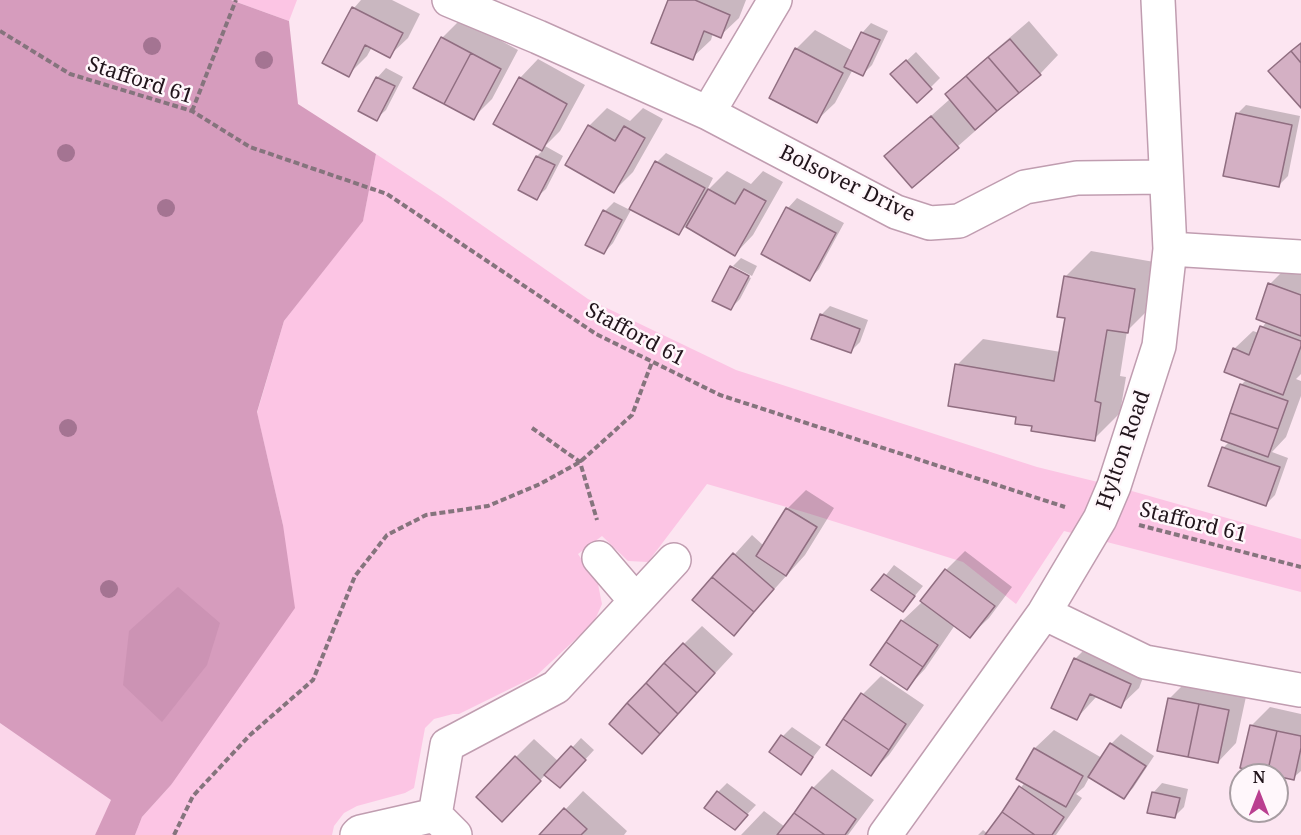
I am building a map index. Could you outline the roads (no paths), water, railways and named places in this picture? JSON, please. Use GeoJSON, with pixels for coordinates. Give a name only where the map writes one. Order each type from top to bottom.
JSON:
{"type":"FeatureCollection","features":[{"type":"Feature","properties":{"kind":"street","name":"Bolsover Drive"},"geometry":{"type":"LineString","coordinates":[[449,0],[708,113],[896,212],[930,223],[958,221],[1025,187],[1077,178],[1165,177]]}},
{"type":"Feature","properties":{"kind":"street"},"geometry":{"type":"LineString","coordinates":[[708,113],[775,0]]}},
{"type":"Feature","properties":{"kind":"street","name":"Hylton Road"},"geometry":{"type":"LineString","coordinates":[[885,835],[1044,613],[1102,515],[1114,486],[1159,346],[1170,249],[1158,0]]}},
{"type":"Feature","properties":{"kind":"street"},"geometry":{"type":"LineString","coordinates":[[1170,249],[1301,257]]}},
{"type":"Feature","properties":{"kind":"street"},"geometry":{"type":"LineString","coordinates":[[599,558],[635,600]]}},
{"type":"Feature","properties":{"kind":"street"},"geometry":{"type":"LineString","coordinates":[[359,833],[445,825],[447,745],[556,687],[674,560]]}},
{"type":"Feature","properties":{"kind":"street"},"geometry":{"type":"LineString","coordinates":[[1044,613],[1145,662],[1185,657],[1300,690]]}}]}
